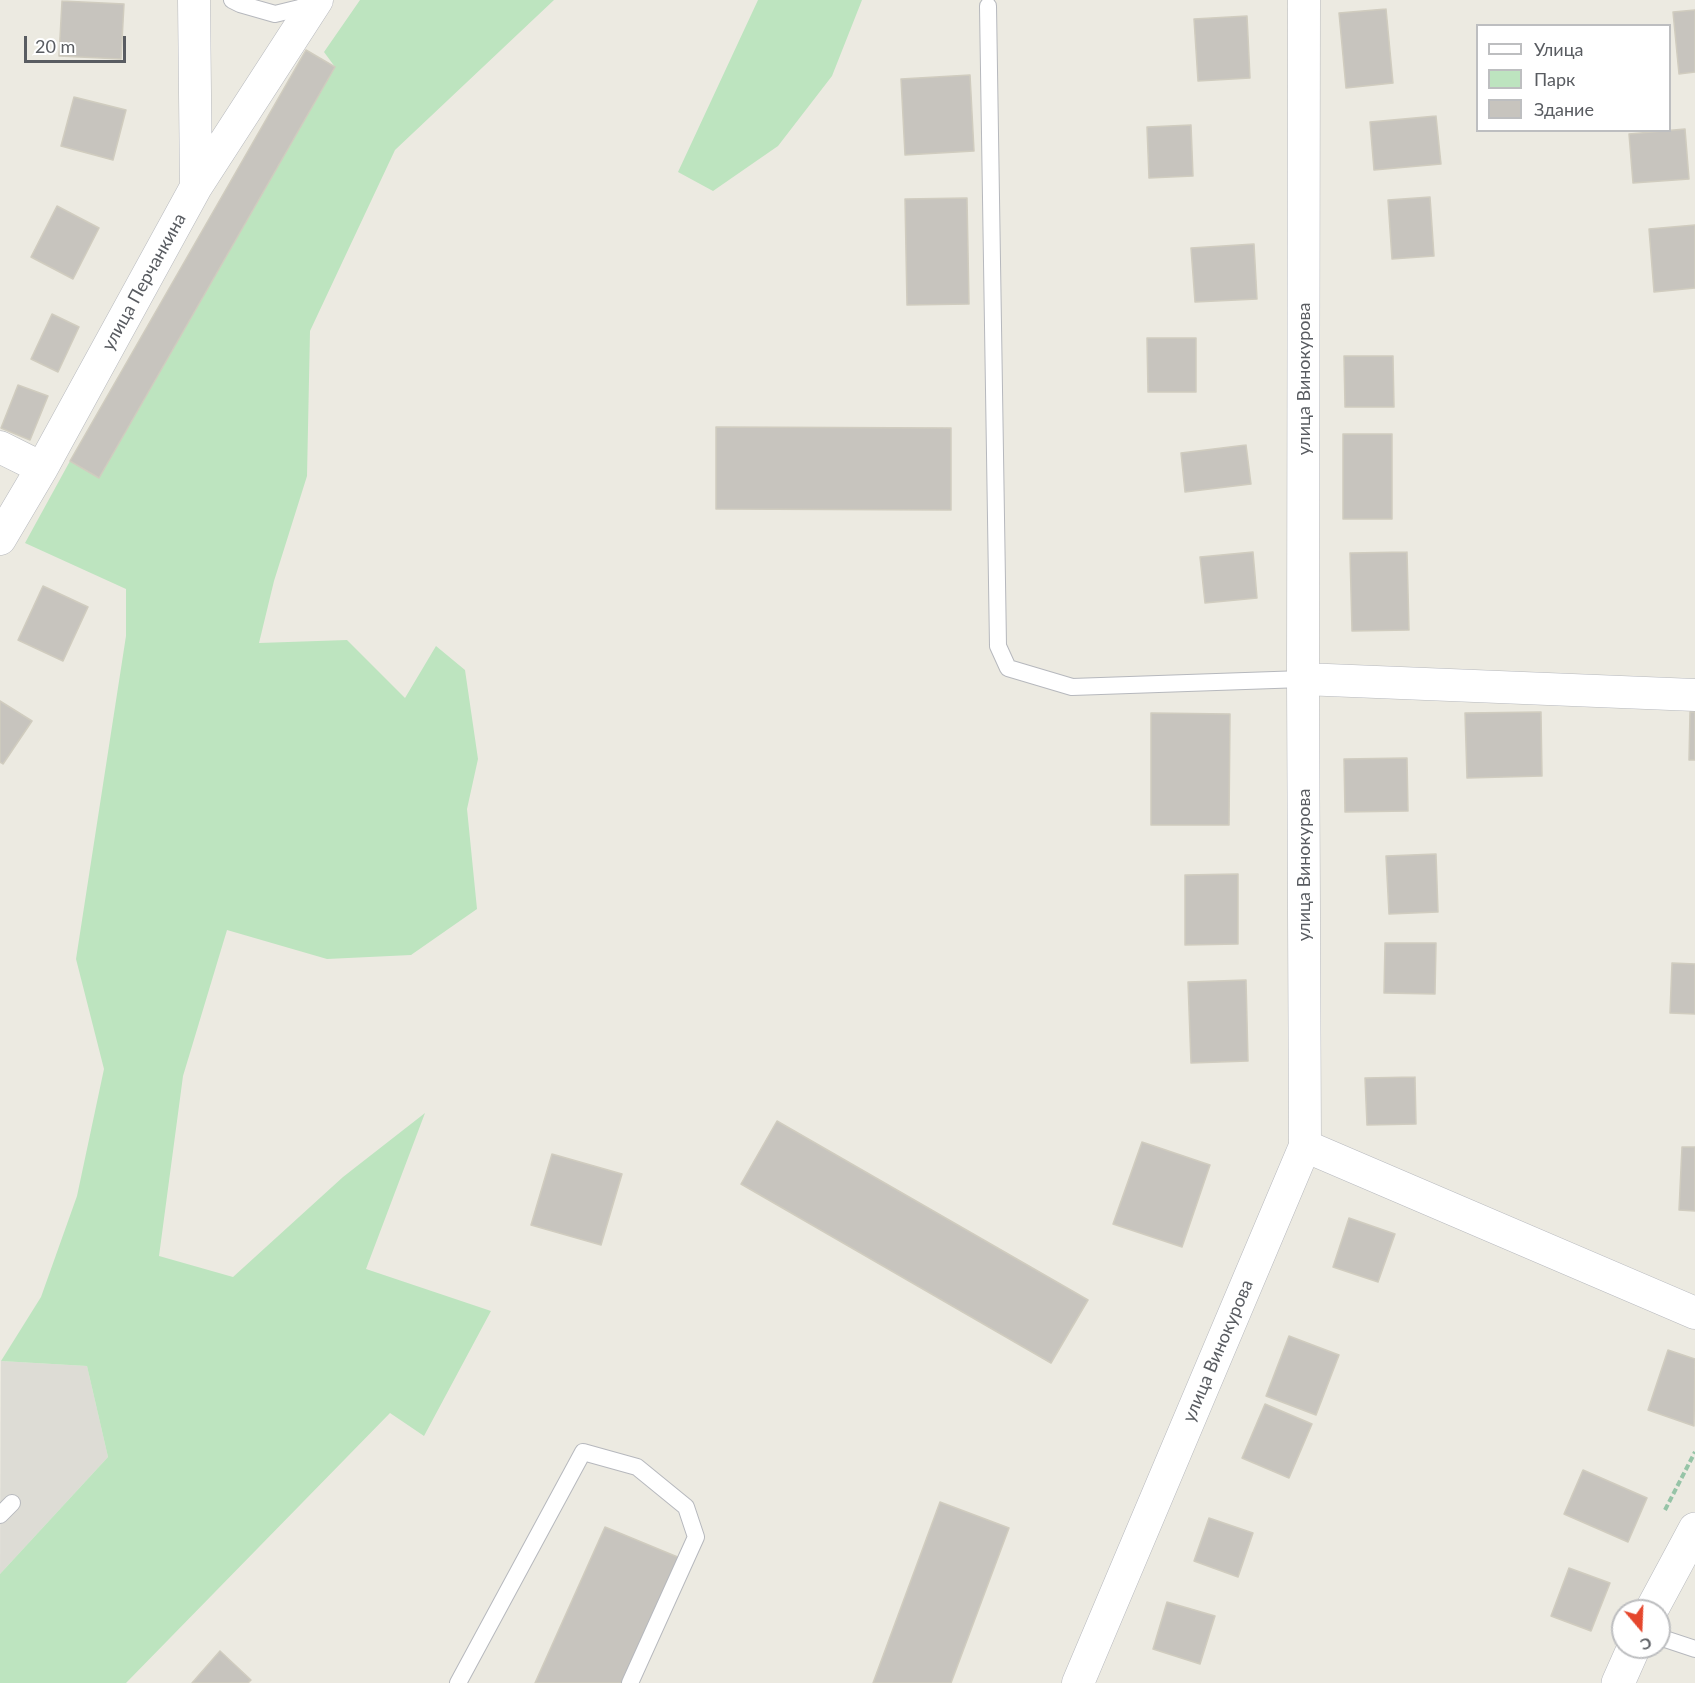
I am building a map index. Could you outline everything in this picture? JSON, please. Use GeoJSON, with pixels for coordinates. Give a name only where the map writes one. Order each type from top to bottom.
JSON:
{"type":"FeatureCollection","features":[{"type":"Feature","properties":{"kind":"street","name":"улица Перчанкина"},"geometry":{"type":"LineString","coordinates":[[0,539],[42,468],[196,187],[194,0]]}},
{"type":"Feature","properties":{"kind":"street","name":"улица Винокурова"},"geometry":{"type":"LineString","coordinates":[[1078,1683],[1305,1146],[1304,0]]}},
{"type":"Feature","properties":{"kind":"street"},"geometry":{"type":"LineString","coordinates":[[196,187],[315,2]]}},
{"type":"Feature","properties":{"kind":"street"},"geometry":{"type":"LineString","coordinates":[[0,447],[42,468]]}},
{"type":"Feature","properties":{"kind":"street"},"geometry":{"type":"LineString","coordinates":[[1303,679],[1695,695]]}},
{"type":"Feature","properties":{"kind":"street"},"geometry":{"type":"LineString","coordinates":[[1305,1146],[1695,1313]]}},
{"type":"Feature","properties":{"kind":"street"},"geometry":{"type":"LineString","coordinates":[[1657,1599],[1695,1529]]}},
{"type":"Feature","properties":{"kind":"street"},"geometry":{"type":"LineString","coordinates":[[1618,1683],[1629,1659]]}},
{"type":"Feature","properties":{"kind":"lane"},"geometry":{"type":"LineString","coordinates":[[232,0],[275,14],[315,2]]}},
{"type":"Feature","properties":{"kind":"lane"},"geometry":{"type":"LineString","coordinates":[[987,6],[998,646],[1008,668],[1072,687],[1303,679]]}},
{"type":"Feature","properties":{"kind":"lane"},"geometry":{"type":"LineString","coordinates":[[458,1683],[583,1452],[637,1467],[686,1507],[696,1537],[630,1683]]}},
{"type":"Feature","properties":{"kind":"lane"},"geometry":{"type":"LineString","coordinates":[[0,1515],[12,1503]]}},
{"type":"Feature","properties":{"kind":"lane"},"geometry":{"type":"LineString","coordinates":[[1671,1641],[1695,1649]]}},
{"type":"Feature","properties":{"kind":"shaded area"},"geometry":{"type":"Polygon","coordinates":[[[1,1361],[87,1366],[108,1457],[0,1574],[1,1361]]]}},
{"type":"Feature","properties":{"kind":"green space"},"geometry":{"type":"Polygon","coordinates":[[[360,0],[554,0],[395,150],[310,331],[307,476],[274,581],[259,643],[347,640],[405,698],[436,646],[465,670],[478,759],[467,809],[477,909],[411,955],[327,959],[227,930],[183,1076],[159,1256],[233,1277],[343,1177],[425,1113],[366,1269],[491,1311],[424,1436],[390,1413],[126,1683],[0,1683],[0,1574],[108,1457],[87,1366],[1,1361],[41,1297],[77,1196],[104,1069],[76,959],[126,636],[126,589],[25,543],[70,461],[99,478],[335,67],[324,52],[360,0]]]}},
{"type":"Feature","properties":{"kind":"green space"},"geometry":{"type":"Polygon","coordinates":[[[758,0],[862,0],[832,76],[778,146],[713,191],[678,172],[758,0]]]}},
{"type":"Feature","properties":{"kind":"building"},"geometry":{"type":"Polygon","coordinates":[[[62,1],[124,4],[121,59],[59,56],[62,1]]]}},
{"type":"Feature","properties":{"kind":"building"},"geometry":{"type":"Polygon","coordinates":[[[1386,9],[1393,83],[1346,88],[1339,13],[1386,9]]]}},
{"type":"Feature","properties":{"kind":"building"},"geometry":{"type":"Polygon","coordinates":[[[1695,10],[1695,72],[1679,74],[1673,12],[1695,10]]]}},
{"type":"Feature","properties":{"kind":"building"},"geometry":{"type":"Polygon","coordinates":[[[1247,16],[1250,78],[1198,81],[1194,19],[1247,16]]]}},
{"type":"Feature","properties":{"kind":"building"},"geometry":{"type":"Polygon","coordinates":[[[306,50],[335,67],[99,478],[70,461],[306,50]]]}},
{"type":"Feature","properties":{"kind":"building"},"geometry":{"type":"Polygon","coordinates":[[[970,75],[974,151],[905,155],[901,79],[970,75]]]}},
{"type":"Feature","properties":{"kind":"building"},"geometry":{"type":"Polygon","coordinates":[[[74,97],[126,110],[113,160],[61,146],[74,97]]]}},
{"type":"Feature","properties":{"kind":"building"},"geometry":{"type":"Polygon","coordinates":[[[1436,116],[1441,164],[1374,170],[1370,122],[1436,116]]]}},
{"type":"Feature","properties":{"kind":"building"},"geometry":{"type":"Polygon","coordinates":[[[1191,125],[1193,176],[1149,178],[1147,127],[1191,125]]]}},
{"type":"Feature","properties":{"kind":"building"},"geometry":{"type":"Polygon","coordinates":[[[1685,129],[1689,179],[1633,183],[1629,134],[1685,129]]]}},
{"type":"Feature","properties":{"kind":"building"},"geometry":{"type":"Polygon","coordinates":[[[1430,197],[1434,256],[1392,259],[1388,200],[1430,197]]]}},
{"type":"Feature","properties":{"kind":"building"},"geometry":{"type":"Polygon","coordinates":[[[967,198],[969,304],[907,305],[905,199],[967,198]]]}},
{"type":"Feature","properties":{"kind":"building"},"geometry":{"type":"Polygon","coordinates":[[[57,206],[99,228],[73,279],[31,257],[57,206]]]}},
{"type":"Feature","properties":{"kind":"building"},"geometry":{"type":"Polygon","coordinates":[[[1695,225],[1695,288],[1654,292],[1649,229],[1695,225]]]}},
{"type":"Feature","properties":{"kind":"building"},"geometry":{"type":"Polygon","coordinates":[[[1254,244],[1257,299],[1195,302],[1191,248],[1254,244]]]}},
{"type":"Feature","properties":{"kind":"building"},"geometry":{"type":"Polygon","coordinates":[[[52,314],[79,327],[58,372],[31,359],[52,314]]]}},
{"type":"Feature","properties":{"kind":"building"},"geometry":{"type":"Polygon","coordinates":[[[1147,338],[1196,338],[1196,392],[1148,392],[1147,338]]]}},
{"type":"Feature","properties":{"kind":"building"},"geometry":{"type":"Polygon","coordinates":[[[1344,356],[1393,356],[1394,407],[1345,407],[1344,356]]]}},
{"type":"Feature","properties":{"kind":"building"},"geometry":{"type":"Polygon","coordinates":[[[18,385],[48,396],[30,440],[1,428],[18,385]]]}},
{"type":"Feature","properties":{"kind":"building"},"geometry":{"type":"Polygon","coordinates":[[[716,427],[951,428],[951,510],[716,509],[716,427]]]}},
{"type":"Feature","properties":{"kind":"building"},"geometry":{"type":"Polygon","coordinates":[[[1343,434],[1392,434],[1392,519],[1343,519],[1343,434]]]}},
{"type":"Feature","properties":{"kind":"building"},"geometry":{"type":"Polygon","coordinates":[[[1246,445],[1251,484],[1185,492],[1181,453],[1246,445]]]}},
{"type":"Feature","properties":{"kind":"building"},"geometry":{"type":"Polygon","coordinates":[[[1253,552],[1257,598],[1205,603],[1200,557],[1253,552]]]}},
{"type":"Feature","properties":{"kind":"building"},"geometry":{"type":"Polygon","coordinates":[[[1407,552],[1409,630],[1352,631],[1350,553],[1407,552]]]}},
{"type":"Feature","properties":{"kind":"building"},"geometry":{"type":"Polygon","coordinates":[[[43,586],[88,607],[63,661],[18,640],[43,586]]]}},
{"type":"Feature","properties":{"kind":"building"},"geometry":{"type":"Polygon","coordinates":[[[0,701],[32,721],[3,764],[0,762],[0,701]]]}},
{"type":"Feature","properties":{"kind":"building"},"geometry":{"type":"Polygon","coordinates":[[[1541,712],[1542,776],[1467,778],[1465,713],[1541,712]]]}},
{"type":"Feature","properties":{"kind":"building"},"geometry":{"type":"Polygon","coordinates":[[[1690,712],[1695,712],[1695,760],[1689,760],[1690,712]]]}},
{"type":"Feature","properties":{"kind":"building"},"geometry":{"type":"Polygon","coordinates":[[[1151,713],[1230,714],[1229,825],[1151,825],[1151,713]]]}},
{"type":"Feature","properties":{"kind":"building"},"geometry":{"type":"Polygon","coordinates":[[[1407,758],[1408,811],[1345,812],[1344,759],[1407,758]]]}},
{"type":"Feature","properties":{"kind":"building"},"geometry":{"type":"Polygon","coordinates":[[[1436,854],[1438,912],[1389,914],[1386,856],[1436,854]]]}},
{"type":"Feature","properties":{"kind":"building"},"geometry":{"type":"Polygon","coordinates":[[[1238,874],[1238,944],[1185,945],[1185,875],[1238,874]]]}},
{"type":"Feature","properties":{"kind":"building"},"geometry":{"type":"Polygon","coordinates":[[[1385,943],[1436,943],[1435,994],[1384,993],[1385,943]]]}},
{"type":"Feature","properties":{"kind":"building"},"geometry":{"type":"Polygon","coordinates":[[[1672,963],[1695,964],[1695,1014],[1670,1013],[1672,963]]]}},
{"type":"Feature","properties":{"kind":"building"},"geometry":{"type":"Polygon","coordinates":[[[1246,980],[1248,1061],[1191,1063],[1188,982],[1246,980]]]}},
{"type":"Feature","properties":{"kind":"building"},"geometry":{"type":"Polygon","coordinates":[[[1415,1077],[1416,1124],[1367,1125],[1365,1078],[1415,1077]]]}},
{"type":"Feature","properties":{"kind":"building"},"geometry":{"type":"Polygon","coordinates":[[[777,1121],[1088,1300],[1051,1363],[741,1184],[777,1121]]]}},
{"type":"Feature","properties":{"kind":"building"},"geometry":{"type":"Polygon","coordinates":[[[1142,1142],[1210,1165],[1182,1247],[1113,1224],[1142,1142]]]}},
{"type":"Feature","properties":{"kind":"building"},"geometry":{"type":"Polygon","coordinates":[[[1682,1147],[1695,1147],[1695,1211],[1679,1210],[1682,1147]]]}},
{"type":"Feature","properties":{"kind":"building"},"geometry":{"type":"Polygon","coordinates":[[[552,1154],[622,1174],[601,1245],[531,1225],[552,1154]]]}},
{"type":"Feature","properties":{"kind":"building"},"geometry":{"type":"Polygon","coordinates":[[[1349,1218],[1395,1234],[1378,1282],[1333,1267],[1349,1218]]]}},
{"type":"Feature","properties":{"kind":"building"},"geometry":{"type":"Polygon","coordinates":[[[1289,1336],[1339,1355],[1316,1415],[1266,1396],[1289,1336]]]}},
{"type":"Feature","properties":{"kind":"building"},"geometry":{"type":"Polygon","coordinates":[[[1668,1350],[1695,1359],[1694,1426],[1648,1410],[1668,1350]]]}},
{"type":"Feature","properties":{"kind":"building"},"geometry":{"type":"Polygon","coordinates":[[[1265,1404],[1312,1424],[1289,1478],[1242,1458],[1265,1404]]]}},
{"type":"Feature","properties":{"kind":"building"},"geometry":{"type":"Polygon","coordinates":[[[1583,1470],[1647,1498],[1628,1542],[1564,1514],[1583,1470]]]}},
{"type":"Feature","properties":{"kind":"building"},"geometry":{"type":"Polygon","coordinates":[[[940,1502],[1009,1528],[951,1683],[873,1683],[940,1502]]]}},
{"type":"Feature","properties":{"kind":"building"},"geometry":{"type":"Polygon","coordinates":[[[1209,1518],[1253,1533],[1238,1577],[1194,1561],[1209,1518]]]}},
{"type":"Feature","properties":{"kind":"building"},"geometry":{"type":"Polygon","coordinates":[[[605,1527],[680,1558],[621,1683],[535,1683],[605,1527]]]}},
{"type":"Feature","properties":{"kind":"building"},"geometry":{"type":"Polygon","coordinates":[[[1569,1568],[1610,1583],[1591,1631],[1551,1616],[1569,1568]]]}},
{"type":"Feature","properties":{"kind":"building"},"geometry":{"type":"Polygon","coordinates":[[[1167,1602],[1215,1616],[1200,1664],[1153,1649],[1167,1602]]]}},
{"type":"Feature","properties":{"kind":"building"},"geometry":{"type":"Polygon","coordinates":[[[220,1651],[251,1680],[248,1683],[192,1683],[220,1651]]]}}]}
